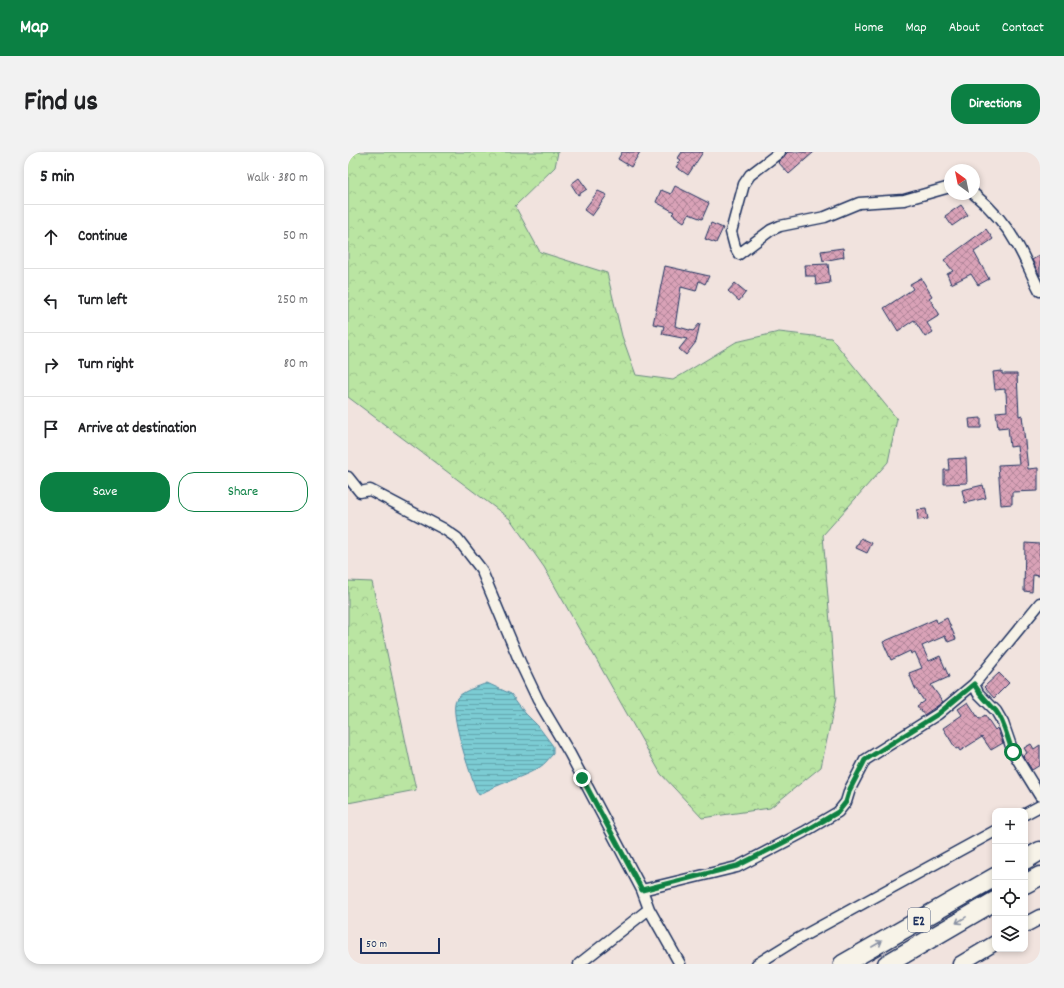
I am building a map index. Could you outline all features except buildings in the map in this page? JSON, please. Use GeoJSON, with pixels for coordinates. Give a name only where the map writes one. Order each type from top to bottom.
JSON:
{"type":"FeatureCollection","features":[{"type":"Feature","properties":{"kind":"highway"},"geometry":{"type":"LineString","coordinates":[[1028,882],[1040,876]]}},
{"type":"Feature","properties":{"kind":"highway","name":"E2"},"geometry":{"type":"LineString","coordinates":[[843,964],[992,879]]}},
{"type":"Feature","properties":{"kind":"highway","name":"E2"},"geometry":{"type":"LineString","coordinates":[[887,964],[992,903]]}},
{"type":"Feature","properties":{"kind":"main road"},"geometry":{"type":"LineString","coordinates":[[1028,923],[1040,917]]}},
{"type":"Feature","properties":{"kind":"main road"},"geometry":{"type":"LineString","coordinates":[[960,964],[992,945]]}},
{"type":"Feature","properties":{"kind":"street"},"geometry":{"type":"LineString","coordinates":[[780,152],[750,175],[744,184],[731,232],[735,247],[739,254],[771,230],[780,226],[825,217],[859,203],[904,200],[944,189]]}},
{"type":"Feature","properties":{"kind":"street"},"geometry":{"type":"LineString","coordinates":[[980,199],[1008,230],[1018,246],[1040,291]]}},
{"type":"Feature","properties":{"kind":"street"},"geometry":{"type":"LineString","coordinates":[[348,478],[360,492],[370,490],[444,529],[457,538],[482,569],[520,662],[538,700],[570,754],[642,890],[649,910],[680,964]]}},
{"type":"Feature","properties":{"kind":"street"},"geometry":{"type":"LineString","coordinates":[[642,890],[737,866],[804,832],[838,812],[846,802],[850,789],[865,760],[938,714],[974,684],[1040,603]]}},
{"type":"Feature","properties":{"kind":"street"},"geometry":{"type":"LineString","coordinates":[[974,684],[978,692],[996,711],[1003,723],[1013,752],[1040,796]]}},
{"type":"Feature","properties":{"kind":"street"},"geometry":{"type":"LineString","coordinates":[[1028,812],[1040,806]]}},
{"type":"Feature","properties":{"kind":"street"},"geometry":{"type":"LineString","coordinates":[[757,964],[794,941],[992,833]]}},
{"type":"Feature","properties":{"kind":"street"},"geometry":{"type":"LineString","coordinates":[[579,964],[649,910]]}},
{"type":"Feature","properties":{"kind":"green space"},"geometry":{"type":"Polygon","coordinates":[[[348,152],[558,152],[555,167],[515,206],[540,252],[607,273],[622,336],[636,375],[673,380],[736,342],[779,332],[831,338],[897,419],[888,462],[823,535],[836,698],[821,767],[770,808],[702,818],[661,774],[544,567],[510,519],[348,397],[348,152]]]}},
{"type":"Feature","properties":{"kind":"green space"},"geometry":{"type":"Polygon","coordinates":[[[348,581],[372,582],[416,790],[348,803],[348,581]]]}},
{"type":"Feature","properties":{"kind":"water"},"geometry":{"type":"Polygon","coordinates":[[[487,683],[511,694],[553,746],[553,754],[542,766],[533,771],[494,787],[479,795],[465,757],[457,728],[455,704],[457,698],[463,693],[487,683]]]}},
{"type":"Feature","properties":{"kind":"route"},"geometry":{"type":"LineString","coordinates":[[582,778],[642,890],[737,866],[754,859],[838,812],[846,802],[850,789],[865,760],[938,714],[974,684],[978,692],[996,711],[1003,723],[1013,752]]}}]}
